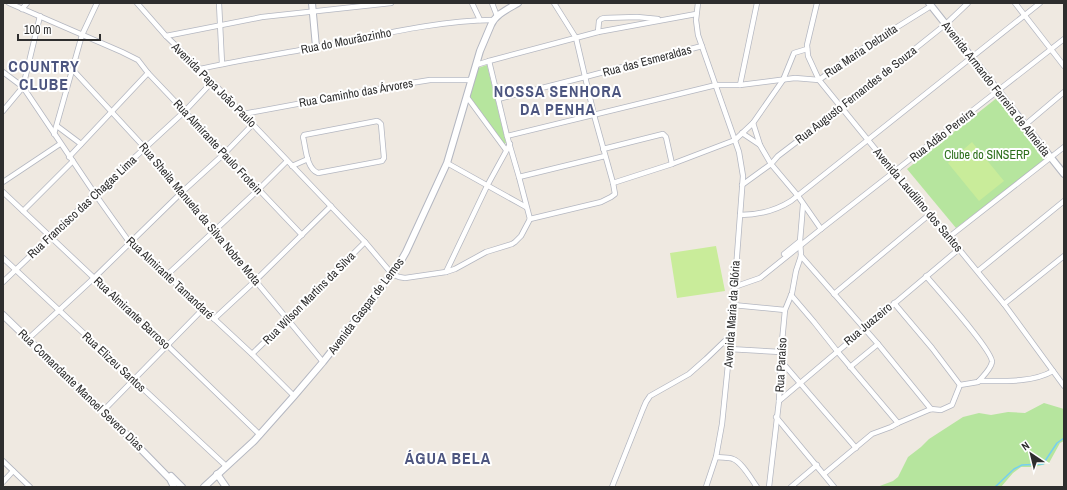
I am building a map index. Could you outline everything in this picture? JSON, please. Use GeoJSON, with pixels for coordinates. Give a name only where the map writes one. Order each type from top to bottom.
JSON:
{"type":"FeatureCollection","features":[{"type":"Feature","properties":{"kind":"street"},"geometry":{"type":"LineString","coordinates":[[9,3],[82,35]]}},
{"type":"Feature","properties":{"kind":"street"},"geometry":{"type":"LineString","coordinates":[[22,9],[28,3]]}},
{"type":"Feature","properties":{"kind":"street"},"geometry":{"type":"LineString","coordinates":[[54,134],[82,35],[97,3]]}},
{"type":"Feature","properties":{"kind":"street","name":"Avenida Papa João Paulo"},"geometry":{"type":"LineString","coordinates":[[137,3],[166,36],[200,69],[365,242],[392,274]]}},
{"type":"Feature","properties":{"kind":"street"},"geometry":{"type":"LineString","coordinates":[[218,3],[222,64]]}},
{"type":"Feature","properties":{"kind":"street"},"geometry":{"type":"LineString","coordinates":[[312,3],[316,47]]}},
{"type":"Feature","properties":{"kind":"street"},"geometry":{"type":"LineString","coordinates":[[166,36],[262,17],[390,3]]}},
{"type":"Feature","properties":{"kind":"street"},"geometry":{"type":"LineString","coordinates":[[472,3],[480,20]]}},
{"type":"Feature","properties":{"kind":"street"},"geometry":{"type":"LineString","coordinates":[[492,3],[495,18],[518,3]]}},
{"type":"Feature","properties":{"kind":"street"},"geometry":{"type":"LineString","coordinates":[[530,219],[602,202],[614,194],[613,183],[594,115],[576,38],[554,3]]}},
{"type":"Feature","properties":{"kind":"street","name":"Avenida Maria da Glória"},"geometry":{"type":"LineString","coordinates":[[698,3],[696,26],[741,160],[743,176],[731,335],[722,424],[716,457],[706,487]]}},
{"type":"Feature","properties":{"kind":"street"},"geometry":{"type":"LineString","coordinates":[[740,85],[757,3]]}},
{"type":"Feature","properties":{"kind":"street","name":"Avenida Laudilino dos Santos"},"geometry":{"type":"LineString","coordinates":[[817,3],[807,45],[808,56],[819,80],[867,140],[978,271],[1064,386]]}},
{"type":"Feature","properties":{"kind":"street","name":"Rua Augusto Fernandes de Souza"},"geometry":{"type":"LineString","coordinates":[[742,185],[771,164],[778,156],[946,24],[968,3]]}},
{"type":"Feature","properties":{"kind":"street"},"geometry":{"type":"LineString","coordinates":[[1015,3],[1064,66]]}},
{"type":"Feature","properties":{"kind":"street"},"geometry":{"type":"LineString","coordinates":[[740,215],[775,210],[784,206],[1040,3]]}},
{"type":"Feature","properties":{"kind":"street","name":"Rua Maria Delzuita"},"geometry":{"type":"LineString","coordinates":[[507,136],[716,86],[740,85],[794,78],[819,80],[857,52],[930,4]]}},
{"type":"Feature","properties":{"kind":"street","name":"Avenida Armando Ferreira de Almeida"},"geometry":{"type":"LineString","coordinates":[[930,4],[1064,174]]}},
{"type":"Feature","properties":{"kind":"street"},"geometry":{"type":"LineString","coordinates":[[476,65],[489,60],[598,32],[696,14]]}},
{"type":"Feature","properties":{"kind":"street"},"geometry":{"type":"LineString","coordinates":[[3,111],[23,87],[40,16]]}},
{"type":"Feature","properties":{"kind":"street"},"geometry":{"type":"LineString","coordinates":[[598,32],[598,22],[604,18],[636,17],[664,19]]}},
{"type":"Feature","properties":{"kind":"street","name":"Rua do Mourãozinho"},"geometry":{"type":"LineString","coordinates":[[200,69],[418,27],[495,18]]}},
{"type":"Feature","properties":{"kind":"street","name":"Avenida Gaspar de Lemos"},"geometry":{"type":"LineString","coordinates":[[215,476],[260,435],[323,362],[392,274],[406,252],[447,163],[480,51],[495,18]]}},
{"type":"Feature","properties":{"kind":"street","name":"Rua Almirante Paulo Frotein"},"geometry":{"type":"LineString","coordinates":[[82,35],[138,60],[148,73],[302,235]]}},
{"type":"Feature","properties":{"kind":"street","name":"Rua Adão Pereira"},"geometry":{"type":"LineString","coordinates":[[734,287],[757,279],[800,243],[821,229],[1064,39]]}},
{"type":"Feature","properties":{"kind":"street","name":"Rua das Esmeraldas"},"geometry":{"type":"LineString","coordinates":[[498,99],[702,46]]}},
{"type":"Feature","properties":{"kind":"street"},"geometry":{"type":"LineString","coordinates":[[613,183],[672,164],[734,140],[753,122],[783,80],[794,53],[808,49]]}},
{"type":"Feature","properties":{"kind":"street"},"geometry":{"type":"LineString","coordinates":[[392,274],[405,278],[446,272],[456,269],[486,252],[515,242],[521,236],[530,219],[507,136],[489,60]]}},
{"type":"Feature","properties":{"kind":"street","name":"Rua Sheila Manuela da Silva Nobre Mota"},"geometry":{"type":"LineString","coordinates":[[73,70],[145,148],[323,362]]}},
{"type":"Feature","properties":{"kind":"street","name":"Rua Almirante Tamandaré"},"geometry":{"type":"LineString","coordinates":[[3,72],[23,87],[94,194],[130,243],[167,275],[252,354],[294,396]]}},
{"type":"Feature","properties":{"kind":"street"},"geometry":{"type":"LineString","coordinates":[[70,156],[148,73]]}},
{"type":"Feature","properties":{"kind":"street","name":"Rua Caminho das Árvores"},"geometry":{"type":"LineString","coordinates":[[243,114],[430,80],[471,80]]}},
{"type":"Feature","properties":{"kind":"street","name":"Rua Francisco das Chagas Lima"},"geometry":{"type":"LineString","coordinates":[[3,282],[94,194],[184,111],[212,82]]}},
{"type":"Feature","properties":{"kind":"street"},"geometry":{"type":"LineString","coordinates":[[1025,125],[1064,92]]}},
{"type":"Feature","properties":{"kind":"street"},"geometry":{"type":"LineString","coordinates":[[467,97],[506,150]]}},
{"type":"Feature","properties":{"kind":"street"},"geometry":{"type":"LineString","coordinates":[[374,121],[380,123],[384,158],[382,161],[318,173],[311,168],[308,160],[303,137],[305,134],[374,121]]}},
{"type":"Feature","properties":{"kind":"street"},"geometry":{"type":"LineString","coordinates":[[753,122],[760,145],[771,164],[798,196],[821,229]]}},
{"type":"Feature","properties":{"kind":"street"},"geometry":{"type":"LineString","coordinates":[[28,339],[225,153],[253,124]]}},
{"type":"Feature","properties":{"kind":"street"},"geometry":{"type":"LineString","coordinates":[[57,126],[81,144]]}},
{"type":"Feature","properties":{"kind":"street"},"geometry":{"type":"LineString","coordinates":[[742,133],[760,145]]}},
{"type":"Feature","properties":{"kind":"street"},"geometry":{"type":"LineString","coordinates":[[603,149],[663,134],[666,137],[672,164]]}},
{"type":"Feature","properties":{"kind":"street"},"geometry":{"type":"LineString","coordinates":[[3,182],[60,144]]}},
{"type":"Feature","properties":{"kind":"street"},"geometry":{"type":"LineString","coordinates":[[446,272],[487,186],[510,144]]}},
{"type":"Feature","properties":{"kind":"street"},"geometry":{"type":"LineString","coordinates":[[949,237],[1064,147]]}},
{"type":"Feature","properties":{"kind":"street"},"geometry":{"type":"LineString","coordinates":[[519,177],[605,156]]}},
{"type":"Feature","properties":{"kind":"street"},"geometry":{"type":"LineString","coordinates":[[292,166],[308,160]]}},
{"type":"Feature","properties":{"kind":"street"},"geometry":{"type":"LineString","coordinates":[[23,211],[73,161]]}},
{"type":"Feature","properties":{"kind":"street"},"geometry":{"type":"LineString","coordinates":[[167,275],[287,161]]}},
{"type":"Feature","properties":{"kind":"street"},"geometry":{"type":"LineString","coordinates":[[447,163],[526,207]]}},
{"type":"Feature","properties":{"kind":"street","name":"Rua Almirante Barroso"},"geometry":{"type":"LineString","coordinates":[[3,192],[168,346],[260,435]]}},
{"type":"Feature","properties":{"kind":"street"},"geometry":{"type":"LineString","coordinates":[[978,271],[1064,201]]}},
{"type":"Feature","properties":{"kind":"street","name":"Rua Paraíso"},"geometry":{"type":"LineString","coordinates":[[768,487],[779,401],[781,352],[785,310],[791,295],[801,256],[800,243],[803,205]]}},
{"type":"Feature","properties":{"kind":"street"},"geometry":{"type":"LineString","coordinates":[[214,319],[331,206]]}},
{"type":"Feature","properties":{"kind":"street"},"geometry":{"type":"LineString","coordinates":[[834,294],[930,214]]}},
{"type":"Feature","properties":{"kind":"street","name":"Rua Wilson Martins da Silva"},"geometry":{"type":"LineString","coordinates":[[252,354],[365,242]]}},
{"type":"Feature","properties":{"kind":"street","name":"Rua Juazeiro"},"geometry":{"type":"LineString","coordinates":[[779,401],[959,249]]}},
{"type":"Feature","properties":{"kind":"street"},"geometry":{"type":"LineString","coordinates":[[801,256],[878,344],[931,409]]}},
{"type":"Feature","properties":{"kind":"street"},"geometry":{"type":"LineString","coordinates":[[1004,304],[1064,256]]}},
{"type":"Feature","properties":{"kind":"street","name":"Rua Elizeu Santos"},"geometry":{"type":"LineString","coordinates":[[3,258],[226,466]]}},
{"type":"Feature","properties":{"kind":"street"},"geometry":{"type":"LineString","coordinates":[[926,276],[975,334],[992,358],[991,365],[979,381]]}},
{"type":"Feature","properties":{"kind":"street"},"geometry":{"type":"LineString","coordinates":[[791,295],[898,423]]}},
{"type":"Feature","properties":{"kind":"street"},"geometry":{"type":"LineString","coordinates":[[894,303],[932,348],[960,385]]}},
{"type":"Feature","properties":{"kind":"street"},"geometry":{"type":"LineString","coordinates":[[733,305],[785,310]]}},
{"type":"Feature","properties":{"kind":"street"},"geometry":{"type":"LineString","coordinates":[[103,411],[203,309]]}},
{"type":"Feature","properties":{"kind":"street","name":"Rua Comandante Manoel Severo Dias"},"geometry":{"type":"LineString","coordinates":[[3,315],[158,466]]}},
{"type":"Feature","properties":{"kind":"street"},"geometry":{"type":"LineString","coordinates":[[612,487],[647,399],[656,392],[689,374],[731,335]]}},
{"type":"Feature","properties":{"kind":"street"},"geometry":{"type":"LineString","coordinates":[[850,366],[878,344]]}},
{"type":"Feature","properties":{"kind":"street"},"geometry":{"type":"LineString","coordinates":[[729,349],[781,352]]}},
{"type":"Feature","properties":{"kind":"street"},"geometry":{"type":"LineString","coordinates":[[781,361],[856,448]]}},
{"type":"Feature","properties":{"kind":"street"},"geometry":{"type":"LineString","coordinates":[[960,385],[979,381],[1027,379],[1047,375],[1053,371]]}},
{"type":"Feature","properties":{"kind":"street"},"geometry":{"type":"LineString","coordinates":[[824,474],[872,434],[931,409],[941,410],[952,405],[960,385]]}},
{"type":"Feature","properties":{"kind":"street"},"geometry":{"type":"LineString","coordinates":[[776,417],[834,487]]}},
{"type":"Feature","properties":{"kind":"street"},"geometry":{"type":"LineString","coordinates":[[716,457],[733,459],[738,462],[757,487]]}},
{"type":"Feature","properties":{"kind":"street"},"geometry":{"type":"LineString","coordinates":[[3,461],[30,487]]}},
{"type":"Feature","properties":{"kind":"street"},"geometry":{"type":"LineString","coordinates":[[791,487],[816,465]]}},
{"type":"Feature","properties":{"kind":"street"},"geometry":{"type":"LineString","coordinates":[[158,466],[170,479],[174,487]]}},
{"type":"Feature","properties":{"kind":"street"},"geometry":{"type":"LineString","coordinates":[[158,466],[182,487]]}},
{"type":"Feature","properties":{"kind":"street"},"geometry":{"type":"LineString","coordinates":[[3,482],[13,471]]}},
{"type":"Feature","properties":{"kind":"street"},"geometry":{"type":"LineString","coordinates":[[197,487],[215,476]]}},
{"type":"Feature","properties":{"kind":"street"},"geometry":{"type":"LineString","coordinates":[[204,487],[215,476]]}},
{"type":"Feature","properties":{"kind":"street"},"geometry":{"type":"LineString","coordinates":[[215,476],[226,487]]}},
{"type":"Feature","properties":{"kind":"green space"},"geometry":{"type":"Polygon","coordinates":[[[487,65],[506,143],[504,144],[470,97],[478,68],[487,65]]]}},
{"type":"Feature","properties":{"kind":"green space","name":"Clube do SINSERP"},"geometry":{"type":"Polygon","coordinates":[[[998,97],[1002,100],[1047,158],[956,228],[907,169],[998,97]]]}},
{"type":"Feature","properties":{"kind":"green space"},"geometry":{"type":"Polygon","coordinates":[[[972,142],[1004,181],[979,201],[948,163],[972,142]]]}},
{"type":"Feature","properties":{"kind":"green space"},"geometry":{"type":"Polygon","coordinates":[[[716,246],[725,291],[677,298],[670,253],[716,246]]]}},
{"type":"Feature","properties":{"kind":"green space"},"geometry":{"type":"Polygon","coordinates":[[[1044,403],[1064,409],[1064,441],[1060,443],[1049,463],[1035,467],[1021,467],[1013,473],[1001,487],[877,487],[893,481],[898,477],[908,457],[929,439],[963,417],[979,413],[991,415],[1008,412],[1025,413],[1044,403]]]}},
{"type":"Feature","properties":{"kind":"waterway"},"geometry":{"type":"LineString","coordinates":[[995,487],[1014,469],[1022,465],[1043,464],[1057,443],[1064,438]]}},
{"type":"Feature","properties":{"kind":"district","name":"COUNTRY CLUBE"},"geometry":{"type":"Point","coordinates":[44,75]}},
{"type":"Feature","properties":{"kind":"district","name":"NOSSA SENHORA DA PENHA"},"geometry":{"type":"Point","coordinates":[558,100]}},
{"type":"Feature","properties":{"kind":"district","name":"ÁGUA BELA"},"geometry":{"type":"Point","coordinates":[448,458]}}]}
